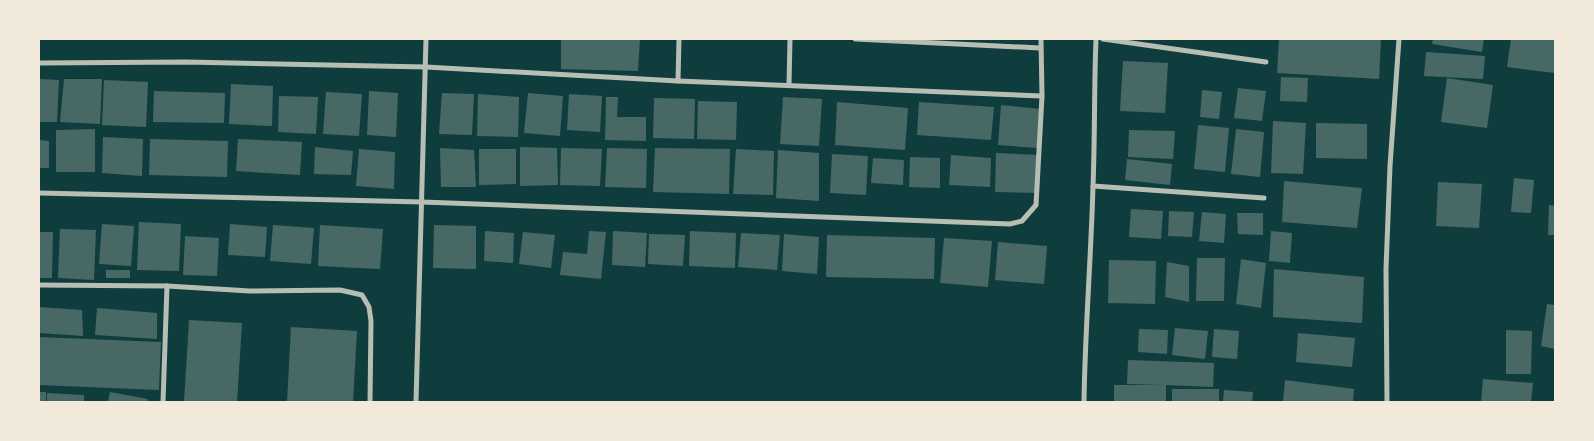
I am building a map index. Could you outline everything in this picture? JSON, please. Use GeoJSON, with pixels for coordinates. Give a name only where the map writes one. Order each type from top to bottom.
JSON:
{"type":"FeatureCollection","features":[{"type":"Feature","properties":{"kind":"street"},"geometry":{"type":"LineString","coordinates":[[416,402],[426,39]]}},
{"type":"Feature","properties":{"kind":"street"},"geometry":{"type":"LineString","coordinates":[[678,81],[679,39]]}},
{"type":"Feature","properties":{"kind":"street"},"geometry":{"type":"LineString","coordinates":[[789,85],[790,39]]}},
{"type":"Feature","properties":{"kind":"street"},"geometry":{"type":"LineString","coordinates":[[854,39],[1040,48]]}},
{"type":"Feature","properties":{"kind":"street"},"geometry":{"type":"LineString","coordinates":[[39,194],[422,202],[1010,224],[1022,221],[1036,204],[1042,96],[1040,39]]}},
{"type":"Feature","properties":{"kind":"street"},"geometry":{"type":"LineString","coordinates":[[1084,402],[1085,346],[1094,186],[1096,39]]}},
{"type":"Feature","properties":{"kind":"street"},"geometry":{"type":"LineString","coordinates":[[1103,39],[1266,62]]}},
{"type":"Feature","properties":{"kind":"street"},"geometry":{"type":"LineString","coordinates":[[1387,402],[1386,269],[1390,166],[1399,39]]}},
{"type":"Feature","properties":{"kind":"street"},"geometry":{"type":"LineString","coordinates":[[39,63],[186,62],[426,67],[678,81],[1042,96]]}},
{"type":"Feature","properties":{"kind":"street"},"geometry":{"type":"LineString","coordinates":[[1094,186],[1264,198]]}},
{"type":"Feature","properties":{"kind":"street"},"geometry":{"type":"LineString","coordinates":[[39,285],[167,286],[250,291],[340,290],[362,294],[370,307],[370,402]]}},
{"type":"Feature","properties":{"kind":"street"},"geometry":{"type":"LineString","coordinates":[[163,402],[167,286]]}},
{"type":"Feature","properties":{"kind":"building"},"geometry":{"type":"Polygon","coordinates":[[[561,39],[640,39],[638,71],[561,69],[561,39]]]}},
{"type":"Feature","properties":{"kind":"building"},"geometry":{"type":"Polygon","coordinates":[[[1279,39],[1381,39],[1379,79],[1277,73],[1279,39]]]}},
{"type":"Feature","properties":{"kind":"building"},"geometry":{"type":"Polygon","coordinates":[[[1433,39],[1484,39],[1482,52],[1432,44],[1433,39]]]}},
{"type":"Feature","properties":{"kind":"building"},"geometry":{"type":"Polygon","coordinates":[[[1511,39],[1555,39],[1555,73],[1507,67],[1511,39]]]}},
{"type":"Feature","properties":{"kind":"building"},"geometry":{"type":"Polygon","coordinates":[[[1426,52],[1485,56],[1483,79],[1424,76],[1426,52]]]}},
{"type":"Feature","properties":{"kind":"building"},"geometry":{"type":"Polygon","coordinates":[[[1123,61],[1168,63],[1165,113],[1120,111],[1123,61]]]}},
{"type":"Feature","properties":{"kind":"building"},"geometry":{"type":"Polygon","coordinates":[[[1281,77],[1308,78],[1307,102],[1280,101],[1281,77]]]}},
{"type":"Feature","properties":{"kind":"building"},"geometry":{"type":"Polygon","coordinates":[[[1447,78],[1493,85],[1487,128],[1441,122],[1447,78]]]}},
{"type":"Feature","properties":{"kind":"building"},"geometry":{"type":"Polygon","coordinates":[[[39,79],[59,80],[57,122],[39,122],[39,79]]]}},
{"type":"Feature","properties":{"kind":"building"},"geometry":{"type":"Polygon","coordinates":[[[64,79],[102,79],[100,124],[60,122],[64,79]]]}},
{"type":"Feature","properties":{"kind":"building"},"geometry":{"type":"Polygon","coordinates":[[[104,80],[148,82],[146,127],[102,125],[104,80]]]}},
{"type":"Feature","properties":{"kind":"building"},"geometry":{"type":"Polygon","coordinates":[[[231,84],[273,86],[272,126],[229,124],[231,84]]]}},
{"type":"Feature","properties":{"kind":"building"},"geometry":{"type":"Polygon","coordinates":[[[1238,88],[1266,91],[1262,121],[1234,118],[1238,88]]]}},
{"type":"Feature","properties":{"kind":"building"},"geometry":{"type":"Polygon","coordinates":[[[1202,90],[1222,92],[1219,119],[1200,117],[1202,90]]]}},
{"type":"Feature","properties":{"kind":"building"},"geometry":{"type":"Polygon","coordinates":[[[154,91],[225,93],[224,123],[153,122],[154,91]]]}},
{"type":"Feature","properties":{"kind":"building"},"geometry":{"type":"Polygon","coordinates":[[[369,91],[398,93],[396,137],[367,135],[369,91]]]}},
{"type":"Feature","properties":{"kind":"building"},"geometry":{"type":"Polygon","coordinates":[[[326,92],[362,94],[359,136],[323,134],[326,92]]]}},
{"type":"Feature","properties":{"kind":"building"},"geometry":{"type":"Polygon","coordinates":[[[442,93],[474,94],[472,135],[439,134],[442,93]]]}},
{"type":"Feature","properties":{"kind":"building"},"geometry":{"type":"Polygon","coordinates":[[[528,93],[563,96],[560,136],[524,133],[528,93]]]}},
{"type":"Feature","properties":{"kind":"building"},"geometry":{"type":"Polygon","coordinates":[[[478,94],[519,97],[518,137],[477,136],[478,94]]]}},
{"type":"Feature","properties":{"kind":"building"},"geometry":{"type":"Polygon","coordinates":[[[569,94],[602,96],[600,132],[567,130],[569,94]]]}},
{"type":"Feature","properties":{"kind":"building"},"geometry":{"type":"Polygon","coordinates":[[[279,96],[318,97],[316,134],[278,132],[279,96]]]}},
{"type":"Feature","properties":{"kind":"building"},"geometry":{"type":"Polygon","coordinates":[[[606,97],[618,97],[617,117],[646,117],[646,141],[605,140],[606,97]]]}},
{"type":"Feature","properties":{"kind":"building"},"geometry":{"type":"Polygon","coordinates":[[[783,97],[822,99],[819,146],[780,144],[783,97]]]}},
{"type":"Feature","properties":{"kind":"building"},"geometry":{"type":"Polygon","coordinates":[[[654,98],[695,99],[694,139],[653,138],[654,98]]]}},
{"type":"Feature","properties":{"kind":"building"},"geometry":{"type":"Polygon","coordinates":[[[698,101],[737,102],[736,140],[697,139],[698,101]]]}},
{"type":"Feature","properties":{"kind":"building"},"geometry":{"type":"Polygon","coordinates":[[[837,102],[908,108],[905,150],[835,145],[837,102]]]}},
{"type":"Feature","properties":{"kind":"building"},"geometry":{"type":"Polygon","coordinates":[[[919,102],[994,107],[991,140],[917,135],[919,102]]]}},
{"type":"Feature","properties":{"kind":"building"},"geometry":{"type":"Polygon","coordinates":[[[1001,105],[1041,109],[1037,148],[998,145],[1001,105]]]}},
{"type":"Feature","properties":{"kind":"building"},"geometry":{"type":"Polygon","coordinates":[[[1273,121],[1306,123],[1303,174],[1271,173],[1273,121]]]}},
{"type":"Feature","properties":{"kind":"building"},"geometry":{"type":"Polygon","coordinates":[[[1316,123],[1367,124],[1367,159],[1316,158],[1316,123]]]}},
{"type":"Feature","properties":{"kind":"building"},"geometry":{"type":"Polygon","coordinates":[[[1198,125],[1229,128],[1225,172],[1194,169],[1198,125]]]}},
{"type":"Feature","properties":{"kind":"building"},"geometry":{"type":"Polygon","coordinates":[[[95,129],[95,172],[56,172],[56,130],[95,129]]]}},
{"type":"Feature","properties":{"kind":"building"},"geometry":{"type":"Polygon","coordinates":[[[1236,129],[1264,132],[1260,177],[1231,174],[1236,129]]]}},
{"type":"Feature","properties":{"kind":"building"},"geometry":{"type":"Polygon","coordinates":[[[1129,130],[1175,131],[1173,159],[1128,157],[1129,130]]]}},
{"type":"Feature","properties":{"kind":"building"},"geometry":{"type":"Polygon","coordinates":[[[103,137],[143,139],[142,176],[102,173],[103,137]]]}},
{"type":"Feature","properties":{"kind":"building"},"geometry":{"type":"Polygon","coordinates":[[[150,139],[228,141],[227,177],[149,175],[150,139]]]}},
{"type":"Feature","properties":{"kind":"building"},"geometry":{"type":"Polygon","coordinates":[[[238,139],[302,142],[300,175],[236,171],[238,139]]]}},
{"type":"Feature","properties":{"kind":"building"},"geometry":{"type":"Polygon","coordinates":[[[39,140],[49,141],[49,168],[39,168],[39,140]]]}},
{"type":"Feature","properties":{"kind":"building"},"geometry":{"type":"Polygon","coordinates":[[[315,147],[353,151],[351,175],[314,174],[315,147]]]}},
{"type":"Feature","properties":{"kind":"building"},"geometry":{"type":"Polygon","coordinates":[[[520,147],[557,148],[558,185],[520,186],[520,147]]]}},
{"type":"Feature","properties":{"kind":"building"},"geometry":{"type":"Polygon","coordinates":[[[440,148],[474,150],[476,187],[441,187],[440,148]]]}},
{"type":"Feature","properties":{"kind":"building"},"geometry":{"type":"Polygon","coordinates":[[[561,148],[602,149],[600,186],[560,185],[561,148]]]}},
{"type":"Feature","properties":{"kind":"building"},"geometry":{"type":"Polygon","coordinates":[[[607,148],[647,149],[646,188],[605,187],[607,148]]]}},
{"type":"Feature","properties":{"kind":"building"},"geometry":{"type":"Polygon","coordinates":[[[655,148],[730,149],[729,194],[653,192],[655,148]]]}},
{"type":"Feature","properties":{"kind":"building"},"geometry":{"type":"Polygon","coordinates":[[[359,149],[395,152],[394,189],[356,186],[359,149]]]}},
{"type":"Feature","properties":{"kind":"building"},"geometry":{"type":"Polygon","coordinates":[[[479,149],[516,149],[516,184],[479,185],[479,149]]]}},
{"type":"Feature","properties":{"kind":"building"},"geometry":{"type":"Polygon","coordinates":[[[736,149],[774,151],[773,195],[733,194],[736,149]]]}},
{"type":"Feature","properties":{"kind":"building"},"geometry":{"type":"Polygon","coordinates":[[[778,150],[819,153],[819,201],[776,198],[778,150]]]}},
{"type":"Feature","properties":{"kind":"building"},"geometry":{"type":"Polygon","coordinates":[[[996,153],[1039,155],[1036,193],[995,192],[996,153]]]}},
{"type":"Feature","properties":{"kind":"building"},"geometry":{"type":"Polygon","coordinates":[[[832,154],[868,156],[866,195],[830,193],[832,154]]]}},
{"type":"Feature","properties":{"kind":"building"},"geometry":{"type":"Polygon","coordinates":[[[951,155],[991,158],[990,187],[949,185],[951,155]]]}},
{"type":"Feature","properties":{"kind":"building"},"geometry":{"type":"Polygon","coordinates":[[[910,157],[940,158],[940,188],[909,187],[910,157]]]}},
{"type":"Feature","properties":{"kind":"building"},"geometry":{"type":"Polygon","coordinates":[[[873,158],[904,160],[903,185],[871,183],[873,158]]]}},
{"type":"Feature","properties":{"kind":"building"},"geometry":{"type":"Polygon","coordinates":[[[1127,159],[1172,164],[1170,185],[1125,180],[1127,159]]]}},
{"type":"Feature","properties":{"kind":"building"},"geometry":{"type":"Polygon","coordinates":[[[1514,178],[1534,180],[1531,213],[1511,212],[1514,178]]]}},
{"type":"Feature","properties":{"kind":"building"},"geometry":{"type":"Polygon","coordinates":[[[1284,181],[1362,188],[1357,228],[1282,222],[1284,181]]]}},
{"type":"Feature","properties":{"kind":"building"},"geometry":{"type":"Polygon","coordinates":[[[1438,182],[1482,184],[1479,228],[1436,226],[1438,182]]]}},
{"type":"Feature","properties":{"kind":"building"},"geometry":{"type":"Polygon","coordinates":[[[1549,205],[1555,206],[1555,235],[1548,235],[1549,205]]]}},
{"type":"Feature","properties":{"kind":"building"},"geometry":{"type":"Polygon","coordinates":[[[1131,209],[1163,211],[1161,239],[1129,237],[1131,209]]]}},
{"type":"Feature","properties":{"kind":"building"},"geometry":{"type":"Polygon","coordinates":[[[1169,211],[1194,212],[1192,237],[1168,236],[1169,211]]]}},
{"type":"Feature","properties":{"kind":"building"},"geometry":{"type":"Polygon","coordinates":[[[1202,212],[1226,214],[1224,243],[1199,241],[1202,212]]]}},
{"type":"Feature","properties":{"kind":"building"},"geometry":{"type":"Polygon","coordinates":[[[1237,213],[1263,213],[1263,235],[1238,234],[1237,213]]]}},
{"type":"Feature","properties":{"kind":"building"},"geometry":{"type":"Polygon","coordinates":[[[139,222],[181,224],[179,271],[137,270],[139,222]]]}},
{"type":"Feature","properties":{"kind":"building"},"geometry":{"type":"Polygon","coordinates":[[[102,224],[134,226],[131,266],[99,264],[102,224]]]}},
{"type":"Feature","properties":{"kind":"building"},"geometry":{"type":"Polygon","coordinates":[[[230,224],[267,227],[265,257],[228,255],[230,224]]]}},
{"type":"Feature","properties":{"kind":"building"},"geometry":{"type":"Polygon","coordinates":[[[273,225],[314,228],[311,264],[270,261],[273,225]]]}},
{"type":"Feature","properties":{"kind":"building"},"geometry":{"type":"Polygon","coordinates":[[[320,225],[383,229],[380,269],[318,266],[320,225]]]}},
{"type":"Feature","properties":{"kind":"building"},"geometry":{"type":"Polygon","coordinates":[[[434,225],[476,226],[476,269],[433,268],[434,225]]]}},
{"type":"Feature","properties":{"kind":"building"},"geometry":{"type":"Polygon","coordinates":[[[60,229],[96,230],[94,280],[58,278],[60,229]]]}},
{"type":"Feature","properties":{"kind":"building"},"geometry":{"type":"Polygon","coordinates":[[[485,231],[514,233],[513,263],[484,261],[485,231]]]}},
{"type":"Feature","properties":{"kind":"building"},"geometry":{"type":"Polygon","coordinates":[[[589,231],[606,232],[601,279],[560,275],[563,252],[587,254],[589,231]]]}},
{"type":"Feature","properties":{"kind":"building"},"geometry":{"type":"Polygon","coordinates":[[[613,231],[647,233],[645,267],[612,265],[613,231]]]}},
{"type":"Feature","properties":{"kind":"building"},"geometry":{"type":"Polygon","coordinates":[[[690,231],[736,233],[735,268],[689,266],[690,231]]]}},
{"type":"Feature","properties":{"kind":"building"},"geometry":{"type":"Polygon","coordinates":[[[1271,231],[1292,233],[1290,263],[1269,261],[1271,231]]]}},
{"type":"Feature","properties":{"kind":"building"},"geometry":{"type":"Polygon","coordinates":[[[39,232],[53,232],[52,278],[39,278],[39,232]]]}},
{"type":"Feature","properties":{"kind":"building"},"geometry":{"type":"Polygon","coordinates":[[[523,232],[555,235],[551,268],[519,264],[523,232]]]}},
{"type":"Feature","properties":{"kind":"building"},"geometry":{"type":"Polygon","coordinates":[[[741,233],[780,235],[777,270],[738,267],[741,233]]]}},
{"type":"Feature","properties":{"kind":"building"},"geometry":{"type":"Polygon","coordinates":[[[649,234],[685,235],[683,266],[648,264],[649,234]]]}},
{"type":"Feature","properties":{"kind":"building"},"geometry":{"type":"Polygon","coordinates":[[[784,234],[819,237],[817,274],[782,271],[784,234]]]}},
{"type":"Feature","properties":{"kind":"building"},"geometry":{"type":"Polygon","coordinates":[[[827,235],[935,238],[934,279],[826,277],[827,235]]]}},
{"type":"Feature","properties":{"kind":"building"},"geometry":{"type":"Polygon","coordinates":[[[185,236],[219,238],[217,276],[183,275],[185,236]]]}},
{"type":"Feature","properties":{"kind":"building"},"geometry":{"type":"Polygon","coordinates":[[[944,238],[992,241],[988,287],[940,283],[944,238]]]}},
{"type":"Feature","properties":{"kind":"building"},"geometry":{"type":"Polygon","coordinates":[[[998,242],[1047,246],[1044,284],[995,280],[998,242]]]}},
{"type":"Feature","properties":{"kind":"building"},"geometry":{"type":"Polygon","coordinates":[[[1197,258],[1225,258],[1224,301],[1196,301],[1197,258]]]}},
{"type":"Feature","properties":{"kind":"building"},"geometry":{"type":"Polygon","coordinates":[[[1241,259],[1266,263],[1261,308],[1236,304],[1241,259]]]}},
{"type":"Feature","properties":{"kind":"building"},"geometry":{"type":"Polygon","coordinates":[[[1109,260],[1156,261],[1155,304],[1108,303],[1109,260]]]}},
{"type":"Feature","properties":{"kind":"building"},"geometry":{"type":"Polygon","coordinates":[[[1167,262],[1189,266],[1189,302],[1165,297],[1167,262]]]}},
{"type":"Feature","properties":{"kind":"building"},"geometry":{"type":"Polygon","coordinates":[[[1274,269],[1364,277],[1362,323],[1273,317],[1274,269]]]}},
{"type":"Feature","properties":{"kind":"building"},"geometry":{"type":"Polygon","coordinates":[[[106,270],[130,270],[130,278],[106,278],[106,270]]]}},
{"type":"Feature","properties":{"kind":"building"},"geometry":{"type":"Polygon","coordinates":[[[1547,304],[1555,305],[1555,349],[1541,346],[1547,304]]]}},
{"type":"Feature","properties":{"kind":"building"},"geometry":{"type":"Polygon","coordinates":[[[39,307],[82,310],[83,336],[39,333],[39,307]]]}},
{"type":"Feature","properties":{"kind":"building"},"geometry":{"type":"Polygon","coordinates":[[[97,308],[157,313],[157,339],[95,335],[97,308]]]}},
{"type":"Feature","properties":{"kind":"building"},"geometry":{"type":"Polygon","coordinates":[[[189,320],[242,323],[237,402],[184,402],[189,320]]]}},
{"type":"Feature","properties":{"kind":"building"},"geometry":{"type":"Polygon","coordinates":[[[291,327],[357,331],[353,402],[287,402],[291,327]]]}},
{"type":"Feature","properties":{"kind":"building"},"geometry":{"type":"Polygon","coordinates":[[[1175,328],[1208,331],[1205,359],[1172,355],[1175,328]]]}},
{"type":"Feature","properties":{"kind":"building"},"geometry":{"type":"Polygon","coordinates":[[[1139,329],[1168,330],[1167,354],[1138,352],[1139,329]]]}},
{"type":"Feature","properties":{"kind":"building"},"geometry":{"type":"Polygon","coordinates":[[[1214,329],[1239,331],[1237,359],[1212,357],[1214,329]]]}},
{"type":"Feature","properties":{"kind":"building"},"geometry":{"type":"Polygon","coordinates":[[[1506,330],[1532,331],[1531,374],[1506,374],[1506,330]]]}},
{"type":"Feature","properties":{"kind":"building"},"geometry":{"type":"Polygon","coordinates":[[[1298,333],[1355,338],[1352,367],[1296,362],[1298,333]]]}},
{"type":"Feature","properties":{"kind":"building"},"geometry":{"type":"Polygon","coordinates":[[[39,337],[161,342],[159,390],[39,385],[39,337]]]}},
{"type":"Feature","properties":{"kind":"building"},"geometry":{"type":"Polygon","coordinates":[[[1128,360],[1214,363],[1213,387],[1166,385],[1166,402],[1114,402],[1114,385],[1162,385],[1127,384],[1128,360]]]}},
{"type":"Feature","properties":{"kind":"building"},"geometry":{"type":"Polygon","coordinates":[[[1483,379],[1533,383],[1531,402],[1481,402],[1483,379]]]}},
{"type":"Feature","properties":{"kind":"building"},"geometry":{"type":"Polygon","coordinates":[[[1285,380],[1354,389],[1353,402],[1283,402],[1285,380]]]}},
{"type":"Feature","properties":{"kind":"building"},"geometry":{"type":"Polygon","coordinates":[[[1172,389],[1219,389],[1219,402],[1172,402],[1172,389]]]}},
{"type":"Feature","properties":{"kind":"building"},"geometry":{"type":"Polygon","coordinates":[[[1224,390],[1253,392],[1252,402],[1223,402],[1224,390]]]}},
{"type":"Feature","properties":{"kind":"building"},"geometry":{"type":"Polygon","coordinates":[[[39,392],[46,392],[46,402],[39,402],[39,392]]]}},
{"type":"Feature","properties":{"kind":"building"},"geometry":{"type":"Polygon","coordinates":[[[110,392],[148,399],[147,402],[108,402],[110,392]]]}},
{"type":"Feature","properties":{"kind":"building"},"geometry":{"type":"Polygon","coordinates":[[[47,393],[84,395],[84,402],[47,402],[47,393]]]}}]}
